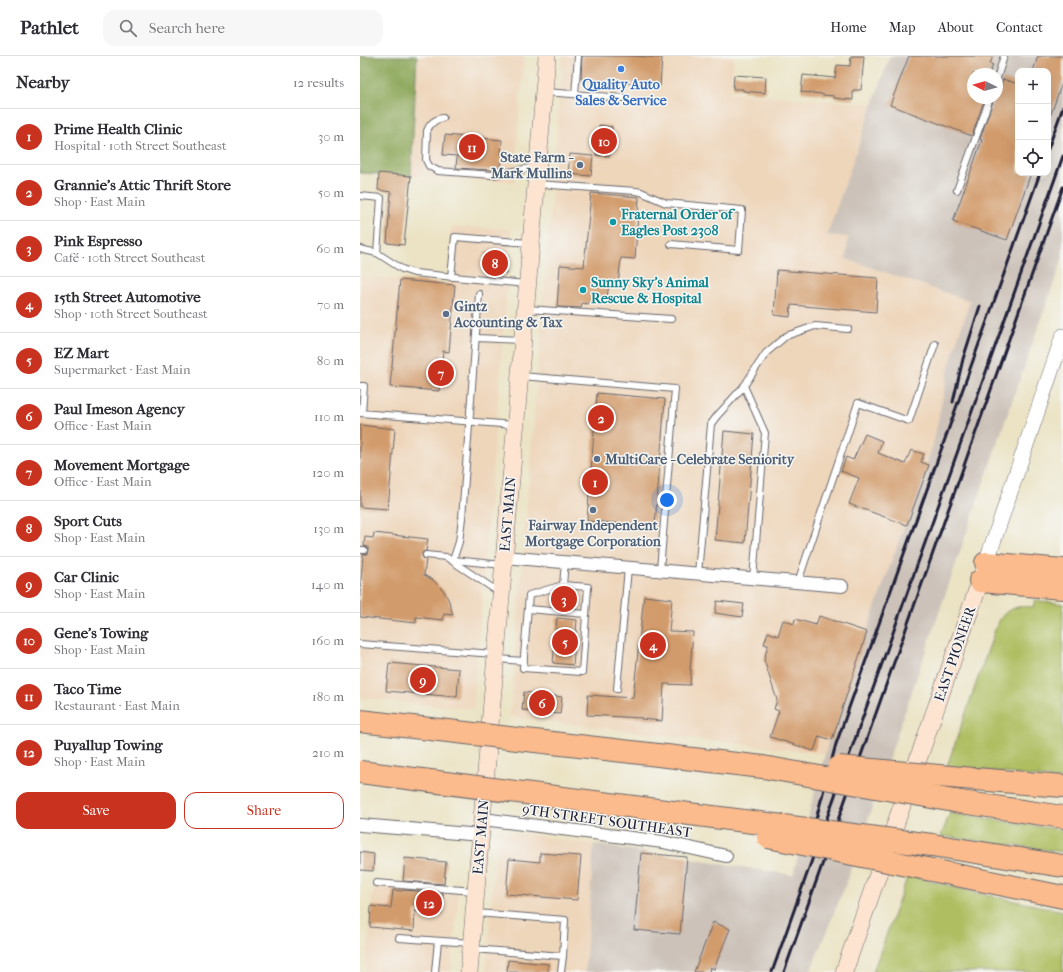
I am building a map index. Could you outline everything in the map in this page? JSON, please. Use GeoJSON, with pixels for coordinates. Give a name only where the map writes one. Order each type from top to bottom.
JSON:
{"type":"FeatureCollection","features":[{"type":"Feature","properties":{"kind":"highway"},"geometry":{"type":"LineString","coordinates":[[983,572],[1063,570]]}},
{"type":"Feature","properties":{"kind":"highway"},"geometry":{"type":"LineString","coordinates":[[983,572],[1063,588]]}},
{"type":"Feature","properties":{"kind":"highway"},"geometry":{"type":"LineString","coordinates":[[360,721],[763,767],[954,801],[1063,818]]}},
{"type":"Feature","properties":{"kind":"highway"},"geometry":{"type":"LineString","coordinates":[[587,746],[1063,786]]}},
{"type":"Feature","properties":{"kind":"highway"},"geometry":{"type":"LineString","coordinates":[[360,772],[605,802],[932,845],[1063,866]]}},
{"type":"Feature","properties":{"kind":"highway"},"geometry":{"type":"LineString","coordinates":[[605,802],[1063,897]]}},
{"type":"Feature","properties":{"kind":"main road","name":"EAST MAIN"},"geometry":{"type":"LineString","coordinates":[[469,972],[547,56]]}},
{"type":"Feature","properties":{"kind":"main road","name":"EAST PIONEER"},"geometry":{"type":"LineString","coordinates":[[844,972],[983,572]]}},
{"type":"Feature","properties":{"kind":"street","name":"EAST PIONEER"},"geometry":{"type":"LineString","coordinates":[[983,572],[1063,336]]}},
{"type":"Feature","properties":{"kind":"street"},"geometry":{"type":"LineString","coordinates":[[504,561],[565,562],[842,586]]}},
{"type":"Feature","properties":{"kind":"street","name":"9TH STREET SOUTHEAST"},"geometry":{"type":"LineString","coordinates":[[360,825],[482,827],[663,842],[726,856]]}},
{"type":"Feature","properties":{"kind":"lane"},"geometry":{"type":"LineString","coordinates":[[575,94],[578,56]]}},
{"type":"Feature","properties":{"kind":"lane"},"geometry":{"type":"LineString","coordinates":[[1000,68],[1004,56]]}},
{"type":"Feature","properties":{"kind":"lane"},"geometry":{"type":"LineString","coordinates":[[544,92],[624,98]]}},
{"type":"Feature","properties":{"kind":"lane"},"geometry":{"type":"LineString","coordinates":[[957,190],[988,104]]}},
{"type":"Feature","properties":{"kind":"lane"},"geometry":{"type":"LineString","coordinates":[[443,118],[434,121],[428,127],[425,155],[427,162],[433,169],[446,173],[492,176],[537,167]]}},
{"type":"Feature","properties":{"kind":"lane"},"geometry":{"type":"LineString","coordinates":[[536,184],[636,191],[666,204],[742,210],[739,250],[671,244]]}},
{"type":"Feature","properties":{"kind":"lane"},"geometry":{"type":"LineString","coordinates":[[360,196],[381,198],[377,253]]}},
{"type":"Feature","properties":{"kind":"lane"},"geometry":{"type":"LineString","coordinates":[[451,277],[455,237],[531,244]]}},
{"type":"Feature","properties":{"kind":"lane"},"geometry":{"type":"LineString","coordinates":[[360,249],[377,253],[402,269],[414,273],[527,284]]}},
{"type":"Feature","properties":{"kind":"lane"},"geometry":{"type":"LineString","coordinates":[[453,560],[459,542],[462,518],[479,294]]}},
{"type":"Feature","properties":{"kind":"lane"},"geometry":{"type":"LineString","coordinates":[[525,309],[671,319]]}},
{"type":"Feature","properties":{"kind":"lane"},"geometry":{"type":"LineString","coordinates":[[698,574],[711,424],[744,386],[766,353],[786,336],[815,326],[848,329]]}},
{"type":"Feature","properties":{"kind":"lane"},"geometry":{"type":"LineString","coordinates":[[476,338],[523,340]]}},
{"type":"Feature","properties":{"kind":"lane"},"geometry":{"type":"LineString","coordinates":[[798,582],[858,403],[909,421],[935,344]]}},
{"type":"Feature","properties":{"kind":"lane"},"geometry":{"type":"LineString","coordinates":[[520,376],[675,389],[660,570]]}},
{"type":"Feature","properties":{"kind":"lane"},"geometry":{"type":"LineString","coordinates":[[360,386],[364,386],[361,413],[515,425]]}},
{"type":"Feature","properties":{"kind":"lane"},"geometry":{"type":"LineString","coordinates":[[744,386],[765,433],[753,579]]}},
{"type":"Feature","properties":{"kind":"lane"},"geometry":{"type":"LineString","coordinates":[[426,554],[446,557],[453,560],[501,594]]}},
{"type":"Feature","properties":{"kind":"lane"},"geometry":{"type":"LineString","coordinates":[[453,560],[504,561]]}},
{"type":"Feature","properties":{"kind":"lane"},"geometry":{"type":"LineString","coordinates":[[563,585],[565,562]]}},
{"type":"Feature","properties":{"kind":"lane"},"geometry":{"type":"LineString","coordinates":[[617,689],[628,568]]}},
{"type":"Feature","properties":{"kind":"lane"},"geometry":{"type":"LineString","coordinates":[[563,585],[588,587],[582,672],[523,668],[529,595],[563,585]]}},
{"type":"Feature","properties":{"kind":"lane"},"geometry":{"type":"LineString","coordinates":[[528,609],[586,614]]}},
{"type":"Feature","properties":{"kind":"lane"},"geometry":{"type":"LineString","coordinates":[[360,644],[496,657],[524,662]]}},
{"type":"Feature","properties":{"kind":"lane"},"geometry":{"type":"LineString","coordinates":[[376,883],[476,891]]}},
{"type":"Feature","properties":{"kind":"lane"},"geometry":{"type":"LineString","coordinates":[[474,913],[565,920],[561,972]]}},
{"type":"Feature","properties":{"kind":"lane"},"geometry":{"type":"LineString","coordinates":[[399,938],[438,941],[563,956]]}},
{"type":"Feature","properties":{"kind":"lane"},"geometry":{"type":"LineString","coordinates":[[435,972],[438,941]]}},
{"type":"Feature","properties":{"kind":"shaded area"},"geometry":{"type":"Polygon","coordinates":[[[417,56],[524,56],[514,182],[411,176],[417,56]]]}},
{"type":"Feature","properties":{"kind":"shaded area"},"geometry":{"type":"Polygon","coordinates":[[[563,56],[734,56],[731,93],[873,104],[827,235],[848,236],[846,259],[971,301],[949,366],[933,445],[830,735],[825,754],[510,717],[563,56]]]}},
{"type":"Feature","properties":{"kind":"shaded area"},"geometry":{"type":"Polygon","coordinates":[[[890,56],[1063,56],[1063,257],[845,886],[810,972],[585,972],[594,844],[793,875],[830,735],[933,445],[949,366],[970,301],[846,259],[848,237],[827,235],[890,56]]]}},
{"type":"Feature","properties":{"kind":"shaded area"},"geometry":{"type":"Polygon","coordinates":[[[451,227],[511,229],[473,709],[360,698],[360,276],[447,283],[451,227]]]}},
{"type":"Feature","properties":{"kind":"shaded area"},"geometry":{"type":"Polygon","coordinates":[[[497,830],[793,875],[759,972],[486,972],[497,830]]]}},
{"type":"Feature","properties":{"kind":"shaded area"},"geometry":{"type":"Polygon","coordinates":[[[374,880],[459,887],[451,972],[366,972],[374,880]]]}},
{"type":"Feature","properties":{"kind":"green space"},"geometry":{"type":"Polygon","coordinates":[[[360,56],[417,56],[411,176],[360,173],[360,56]]]}},
{"type":"Feature","properties":{"kind":"green space"},"geometry":{"type":"Polygon","coordinates":[[[1035,600],[1063,604],[1063,780],[947,766],[999,621],[1006,612],[1010,610],[1020,607],[1033,607],[1035,600]]]}},
{"type":"Feature","properties":{"kind":"green space"},"geometry":{"type":"Polygon","coordinates":[[[950,813],[1063,830],[1063,852],[941,836],[950,813]]]}},
{"type":"Feature","properties":{"kind":"green space"},"geometry":{"type":"Polygon","coordinates":[[[908,875],[977,893],[1063,911],[1063,972],[873,972],[908,875]]]}},
{"type":"Feature","properties":{"kind":"building","name":"Quality Auto Sales & Service"},"geometry":{"type":"Polygon","coordinates":[[[582,56],[633,56],[662,58],[660,86],[581,79],[582,56]]]}},
{"type":"Feature","properties":{"kind":"building"},"geometry":{"type":"Polygon","coordinates":[[[851,56],[864,56],[861,90],[853,90],[853,100],[834,98],[834,96],[822,94],[801,92],[803,75],[835,78],[837,65],[850,66],[851,56]]]}},
{"type":"Feature","properties":{"kind":"building"},"geometry":{"type":"Polygon","coordinates":[[[909,56],[993,56],[990,64],[993,65],[992,68],[967,68],[967,104],[983,104],[972,136],[890,105],[909,56]]]}},
{"type":"Feature","properties":{"kind":"building"},"geometry":{"type":"Polygon","coordinates":[[[1038,56],[1063,56],[1063,80],[1051,114],[1051,68],[1034,68],[1038,56]]]}},
{"type":"Feature","properties":{"kind":"building"},"geometry":{"type":"Polygon","coordinates":[[[734,75],[766,77],[765,93],[743,91],[743,89],[733,89],[734,75]]]}},
{"type":"Feature","properties":{"kind":"building"},"geometry":{"type":"Polygon","coordinates":[[[1003,79],[1015,83],[1015,176],[1030,176],[1007,240],[953,221],[982,140],[980,139],[992,104],[1003,104],[1003,79]]]}},
{"type":"Feature","properties":{"kind":"building"},"geometry":{"type":"Polygon","coordinates":[[[599,125],[612,127],[610,156],[596,155],[599,125]]]}},
{"type":"Feature","properties":{"kind":"building"},"geometry":{"type":"Polygon","coordinates":[[[445,135],[502,140],[500,169],[456,168],[457,156],[443,155],[445,135]]]}},
{"type":"Feature","properties":{"kind":"building","name":"State Farm - Mark Mullins"},"geometry":{"type":"Polygon","coordinates":[[[570,154],[593,156],[591,176],[568,174],[570,154]]]}},
{"type":"Feature","properties":{"kind":"building"},"geometry":{"type":"Polygon","coordinates":[[[379,173],[411,176],[404,245],[387,243],[391,192],[378,190],[379,173]]]}},
{"type":"Feature","properties":{"kind":"building"},"geometry":{"type":"Polygon","coordinates":[[[591,193],[639,197],[635,259],[621,258],[618,285],[609,284],[607,297],[599,296],[587,304],[582,303],[581,308],[557,307],[560,265],[584,267],[591,193]]]}},
{"type":"Feature","properties":{"kind":"building"},"geometry":{"type":"Polygon","coordinates":[[[485,253],[507,256],[506,273],[483,271],[485,253]]]}},
{"type":"Feature","properties":{"kind":"building"},"geometry":{"type":"Polygon","coordinates":[[[777,270],[878,278],[876,312],[791,305],[790,317],[774,315],[777,270]]]}},
{"type":"Feature","properties":{"kind":"building"},"geometry":{"type":"Polygon","coordinates":[[[400,280],[455,285],[449,352],[443,351],[439,391],[390,387],[400,280]]]}},
{"type":"Feature","properties":{"kind":"building"},"geometry":{"type":"Polygon","coordinates":[[[597,393],[665,399],[655,526],[587,521],[597,393]]]}},
{"type":"Feature","properties":{"kind":"building"},"geometry":{"type":"Polygon","coordinates":[[[360,425],[395,429],[388,509],[360,507],[360,425]]]}},
{"type":"Feature","properties":{"kind":"building"},"geometry":{"type":"Polygon","coordinates":[[[724,431],[754,434],[745,543],[715,540],[724,431]]]}},
{"type":"Feature","properties":{"kind":"building"},"geometry":{"type":"Polygon","coordinates":[[[865,434],[882,441],[878,453],[905,464],[911,450],[924,454],[921,462],[929,465],[907,525],[849,504],[859,478],[841,471],[846,457],[853,460],[865,434]]]}},
{"type":"Feature","properties":{"kind":"building"},"geometry":{"type":"Polygon","coordinates":[[[374,533],[428,539],[426,551],[423,552],[422,555],[423,558],[426,559],[424,575],[433,580],[444,591],[453,615],[444,614],[443,620],[416,617],[416,623],[360,617],[363,554],[367,554],[368,550],[368,547],[364,546],[365,537],[373,538],[374,533]]]}},
{"type":"Feature","properties":{"kind":"building"},"geometry":{"type":"Polygon","coordinates":[[[644,596],[672,599],[669,631],[693,632],[690,685],[664,684],[662,721],[641,719],[642,718],[587,715],[588,695],[633,698],[644,596]]]}},
{"type":"Feature","properties":{"kind":"building"},"geometry":{"type":"Polygon","coordinates":[[[717,601],[744,604],[742,617],[715,613],[717,601]]]}},
{"type":"Feature","properties":{"kind":"building"},"geometry":{"type":"Polygon","coordinates":[[[819,616],[867,632],[832,740],[819,736],[814,751],[770,737],[779,711],[774,709],[777,700],[764,660],[768,645],[764,644],[768,632],[778,636],[783,620],[794,624],[795,619],[816,625],[819,616]]]}},
{"type":"Feature","properties":{"kind":"building"},"geometry":{"type":"Polygon","coordinates":[[[557,618],[577,620],[573,665],[553,663],[557,618]]]}},
{"type":"Feature","properties":{"kind":"building"},"geometry":{"type":"Polygon","coordinates":[[[389,663],[459,669],[457,697],[386,691],[389,663]]]}},
{"type":"Feature","properties":{"kind":"building"},"geometry":{"type":"Polygon","coordinates":[[[524,692],[562,697],[560,714],[522,710],[524,692]]]}},
{"type":"Feature","properties":{"kind":"building"},"geometry":{"type":"Polygon","coordinates":[[[360,852],[374,854],[373,871],[360,870],[360,852]]]}},
{"type":"Feature","properties":{"kind":"building"},"geometry":{"type":"Polygon","coordinates":[[[540,853],[581,856],[577,900],[506,894],[509,859],[540,862],[540,853]]]}},
{"type":"Feature","properties":{"kind":"building"},"geometry":{"type":"Polygon","coordinates":[[[641,853],[687,857],[680,934],[634,930],[641,853]]]}},
{"type":"Feature","properties":{"kind":"building"},"geometry":{"type":"Polygon","coordinates":[[[405,858],[446,862],[444,884],[403,881],[405,858]]]}},
{"type":"Feature","properties":{"kind":"building"},"geometry":{"type":"Polygon","coordinates":[[[393,890],[443,893],[442,914],[415,911],[414,931],[370,927],[371,906],[391,908],[393,890]]]}},
{"type":"Feature","properties":{"kind":"building"},"geometry":{"type":"Polygon","coordinates":[[[713,922],[730,929],[714,969],[710,967],[709,972],[694,972],[713,922]]]}},
{"type":"Feature","properties":{"kind":"building"},"geometry":{"type":"Polygon","coordinates":[[[508,960],[548,964],[548,972],[507,972],[508,960]]]}},
{"type":"Feature","properties":{"kind":"railway"},"geometry":{"type":"LineString","coordinates":[[1051,141],[1063,107]]}},
{"type":"Feature","properties":{"kind":"railway"},"geometry":{"type":"LineString","coordinates":[[772,972],[1063,156]]}},
{"type":"Feature","properties":{"kind":"railway"},"geometry":{"type":"LineString","coordinates":[[811,838],[836,744],[1039,176]]}},
{"type":"Feature","properties":{"kind":"railway"},"geometry":{"type":"LineString","coordinates":[[784,972],[1063,187]]}},
{"type":"Feature","properties":{"kind":"railway"},"geometry":{"type":"LineString","coordinates":[[953,402],[963,359],[980,306]]}},
{"type":"Feature","properties":{"kind":"place","name":"Quality Auto Sales & Service"},"geometry":{"type":"Point","coordinates":[621,69]}},
{"type":"Feature","properties":{"kind":"place","name":"Gene's Towing"},"geometry":{"type":"Point","coordinates":[604,141]}},
{"type":"Feature","properties":{"kind":"place","name":"Taco Time"},"geometry":{"type":"Point","coordinates":[472,147]}},
{"type":"Feature","properties":{"kind":"place","name":"State Farm - Mark Mullins"},"geometry":{"type":"Point","coordinates":[580,165]}},
{"type":"Feature","properties":{"kind":"place","name":"Fraternal Order of Eagles Post 2308"},"geometry":{"type":"Point","coordinates":[613,222]}},
{"type":"Feature","properties":{"kind":"place","name":"Sport Cuts"},"geometry":{"type":"Point","coordinates":[495,263]}},
{"type":"Feature","properties":{"kind":"place","name":"Sunny Sky's Animal Rescue & Hospital"},"geometry":{"type":"Point","coordinates":[583,290]}},
{"type":"Feature","properties":{"kind":"place","name":"Gintz Accounting & Tax"},"geometry":{"type":"Point","coordinates":[446,314]}},
{"type":"Feature","properties":{"kind":"place","name":"Movement Mortgage"},"geometry":{"type":"Point","coordinates":[441,373]}},
{"type":"Feature","properties":{"kind":"place","name":"Grannie's Attic Thrift Store"},"geometry":{"type":"Point","coordinates":[601,418]}},
{"type":"Feature","properties":{"kind":"place","name":"MultiCare - Celebrate Seniority"},"geometry":{"type":"Point","coordinates":[597,459]}},
{"type":"Feature","properties":{"kind":"place","name":"Prime Health Clinic"},"geometry":{"type":"Point","coordinates":[595,482]}},
{"type":"Feature","properties":{"kind":"place","name":"Fairway Independent Mortgage Corporation"},"geometry":{"type":"Point","coordinates":[593,510]}},
{"type":"Feature","properties":{"kind":"place","name":"Pink Espresso"},"geometry":{"type":"Point","coordinates":[564,599]}},
{"type":"Feature","properties":{"kind":"place","name":"EZ Mart"},"geometry":{"type":"Point","coordinates":[565,642]}},
{"type":"Feature","properties":{"kind":"place","name":"15th Street Automotive"},"geometry":{"type":"Point","coordinates":[653,645]}},
{"type":"Feature","properties":{"kind":"place","name":"Car Clinic"},"geometry":{"type":"Point","coordinates":[423,680]}},
{"type":"Feature","properties":{"kind":"place","name":"Paul Imeson Agency"},"geometry":{"type":"Point","coordinates":[542,703]}},
{"type":"Feature","properties":{"kind":"place","name":"Puyallup Towing"},"geometry":{"type":"Point","coordinates":[429,903]}}]}
